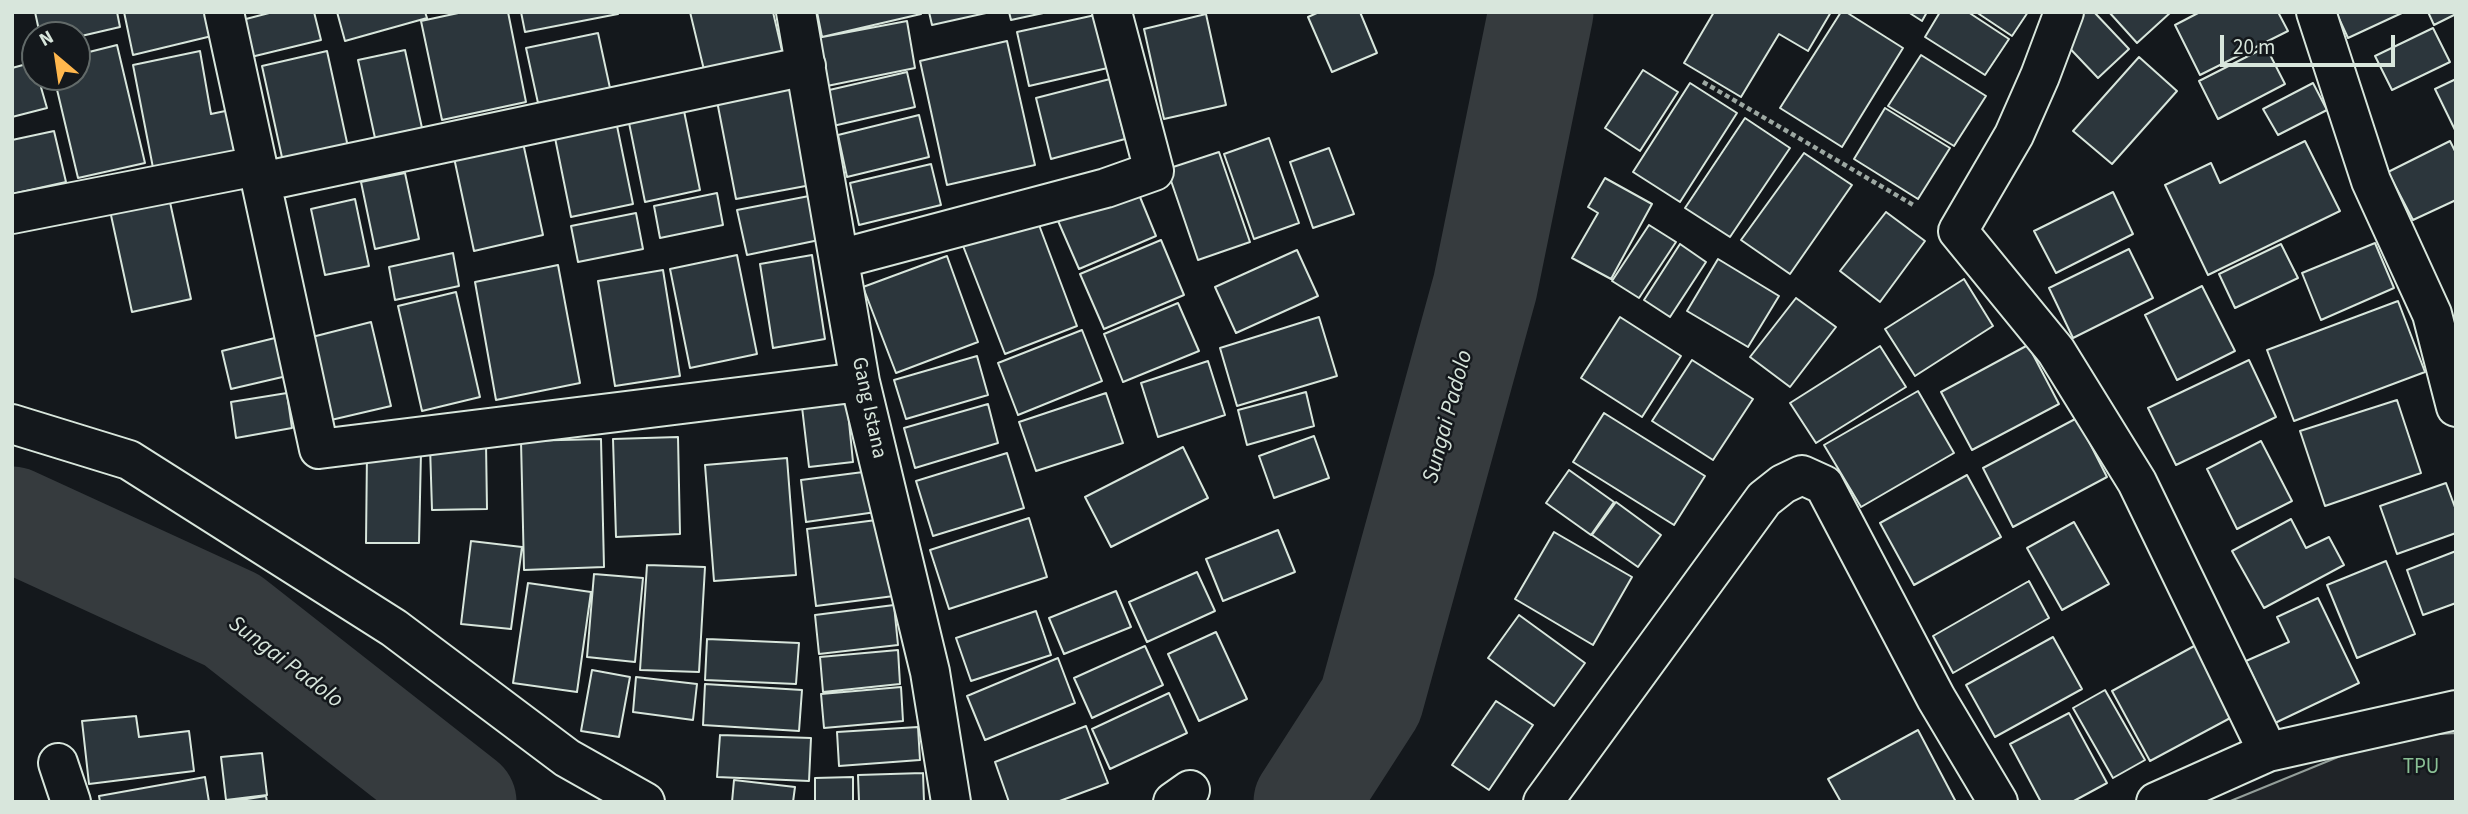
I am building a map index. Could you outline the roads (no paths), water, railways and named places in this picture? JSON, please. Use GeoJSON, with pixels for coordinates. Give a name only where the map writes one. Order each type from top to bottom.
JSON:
{"type":"FeatureCollection","features":[{"type":"Feature","properties":{"kind":"street"},"geometry":{"type":"LineString","coordinates":[[224,12],[319,449],[860,382]]}},
{"type":"Feature","properties":{"kind":"street","name":"Gang Istana"},"geometry":{"type":"LineString","coordinates":[[796,12],[860,382],[930,672],[951,802]]}},
{"type":"Feature","properties":{"kind":"street"},"geometry":{"type":"LineString","coordinates":[[839,260],[1106,188],[1154,171],[1112,12]]}},
{"type":"Feature","properties":{"kind":"street"},"geometry":{"type":"LineString","coordinates":[[2064,12],[2014,135],[1958,231],[2056,351],[2137,482],[2268,752]]}},
{"type":"Feature","properties":{"kind":"street"},"geometry":{"type":"LineString","coordinates":[[2316,12],[2371,181],[2431,313],[2456,406]]}},
{"type":"Feature","properties":{"kind":"street"},"geometry":{"type":"LineString","coordinates":[[12,214],[259,174],[806,66]]}},
{"type":"Feature","properties":{"kind":"street"},"geometry":{"type":"LineString","coordinates":[[12,424],[129,460],[394,628],[567,758],[645,802]]}},
{"type":"Feature","properties":{"kind":"street"},"geometry":{"type":"LineString","coordinates":[[1543,802],[1764,499],[1783,484],[1802,475],[1824,485],[1936,698],[1998,802]]}},
{"type":"Feature","properties":{"kind":"street"},"geometry":{"type":"LineString","coordinates":[[2156,802],[2268,752],[2456,710]]}},
{"type":"Feature","properties":{"kind":"street"},"geometry":{"type":"LineString","coordinates":[[58,763],[71,802]]}},
{"type":"Feature","properties":{"kind":"waterway","name":"Sungai Padolo"},"geometry":{"type":"LineString","coordinates":[[1306,802],[1371,701],[1485,287],[1541,12]]}},
{"type":"Feature","properties":{"kind":"waterway","name":"Sungai Padolo"},"geometry":{"type":"LineString","coordinates":[[12,519],[232,620],[464,802]]}},
{"type":"Feature","properties":{"kind":"park label","name":"TPU"},"geometry":{"type":"Point","coordinates":[2421,768]}}]}
